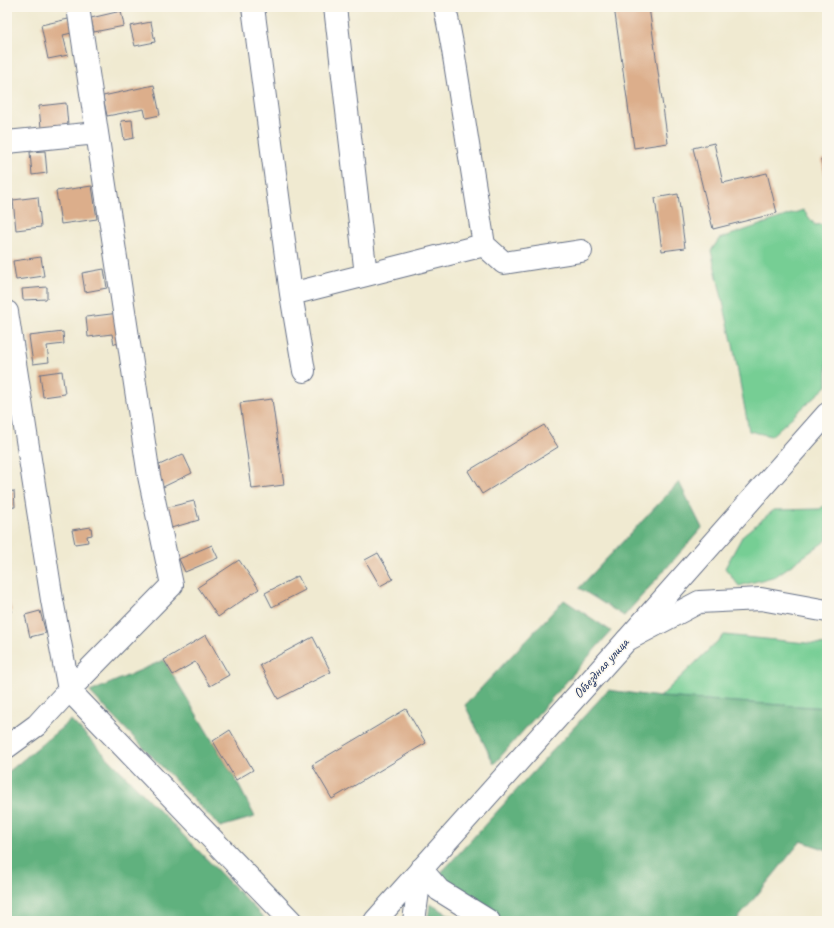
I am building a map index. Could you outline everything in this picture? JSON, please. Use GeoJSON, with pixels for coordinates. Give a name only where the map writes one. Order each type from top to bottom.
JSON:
{"type":"FeatureCollection","features":[{"type":"Feature","properties":{"kind":"street"},"geometry":{"type":"LineString","coordinates":[[7,747],[37,725],[69,690],[172,585],[149,476],[78,7]]}},
{"type":"Feature","properties":{"kind":"street"},"geometry":{"type":"LineString","coordinates":[[253,7],[291,294],[304,370]]}},
{"type":"Feature","properties":{"kind":"street"},"geometry":{"type":"LineString","coordinates":[[335,7],[366,275]]}},
{"type":"Feature","properties":{"kind":"street"},"geometry":{"type":"LineString","coordinates":[[445,7],[484,245],[504,263],[581,251]]}},
{"type":"Feature","properties":{"kind":"street"},"geometry":{"type":"LineString","coordinates":[[7,142],[97,133]]}},
{"type":"Feature","properties":{"kind":"street"},"geometry":{"type":"LineString","coordinates":[[291,294],[484,245]]}},
{"type":"Feature","properties":{"kind":"street"},"geometry":{"type":"LineString","coordinates":[[7,312],[52,600],[69,690],[291,921]]}},
{"type":"Feature","properties":{"kind":"street","name":"Объездная улица"},"geometry":{"type":"LineString","coordinates":[[375,921],[827,414]]}},
{"type":"Feature","properties":{"kind":"street"},"geometry":{"type":"LineString","coordinates":[[626,641],[699,602],[761,599],[827,611]]}},
{"type":"Feature","properties":{"kind":"street"},"geometry":{"type":"LineString","coordinates":[[414,921],[421,869]]}},
{"type":"Feature","properties":{"kind":"street"},"geometry":{"type":"LineString","coordinates":[[421,869],[439,890],[489,921]]}},
{"type":"Feature","properties":{"kind":"green space"},"geometry":{"type":"Polygon","coordinates":[[[803,210],[815,225],[827,224],[827,386],[771,436],[749,431],[733,345],[711,251],[719,239],[803,210]]]}},
{"type":"Feature","properties":{"kind":"green space"},"geometry":{"type":"Polygon","coordinates":[[[679,482],[702,528],[624,616],[579,588],[679,482]]]}},
{"type":"Feature","properties":{"kind":"green space"},"geometry":{"type":"Polygon","coordinates":[[[827,503],[827,540],[776,576],[739,586],[725,568],[743,535],[774,510],[820,509],[827,503]]]}},
{"type":"Feature","properties":{"kind":"green space"},"geometry":{"type":"Polygon","coordinates":[[[564,600],[611,631],[494,764],[465,705],[564,600]]]}},
{"type":"Feature","properties":{"kind":"green space"},"geometry":{"type":"Polygon","coordinates":[[[724,635],[827,645],[827,708],[660,697],[724,635]]]}},
{"type":"Feature","properties":{"kind":"green space"},"geometry":{"type":"Polygon","coordinates":[[[164,660],[236,780],[255,817],[220,827],[90,692],[164,660]]]}},
{"type":"Feature","properties":{"kind":"green space"},"geometry":{"type":"Polygon","coordinates":[[[608,690],[660,697],[827,708],[827,850],[801,841],[736,921],[494,921],[440,874],[608,690]]]}},
{"type":"Feature","properties":{"kind":"green space"},"geometry":{"type":"Polygon","coordinates":[[[71,720],[267,921],[7,921],[7,773],[71,720]]]}},
{"type":"Feature","properties":{"kind":"green space"},"geometry":{"type":"Polygon","coordinates":[[[430,904],[461,921],[428,921],[430,904]]]}},
{"type":"Feature","properties":{"kind":"building"},"geometry":{"type":"Polygon","coordinates":[[[614,7],[649,7],[668,143],[634,148],[614,7]]]}},
{"type":"Feature","properties":{"kind":"building"},"geometry":{"type":"Polygon","coordinates":[[[121,11],[124,26],[94,32],[91,18],[121,11]]]}},
{"type":"Feature","properties":{"kind":"building"},"geometry":{"type":"Polygon","coordinates":[[[73,18],[76,32],[63,35],[68,55],[48,59],[41,25],[73,18]]]}},
{"type":"Feature","properties":{"kind":"building"},"geometry":{"type":"Polygon","coordinates":[[[151,22],[155,42],[135,46],[130,26],[151,22]]]}},
{"type":"Feature","properties":{"kind":"building"},"geometry":{"type":"Polygon","coordinates":[[[154,85],[160,115],[146,118],[144,109],[107,116],[103,96],[154,85]]]}},
{"type":"Feature","properties":{"kind":"building"},"geometry":{"type":"Polygon","coordinates":[[[66,103],[68,125],[41,128],[39,106],[66,103]]]}},
{"type":"Feature","properties":{"kind":"building"},"geometry":{"type":"Polygon","coordinates":[[[132,120],[134,138],[124,140],[121,121],[132,120]]]}},
{"type":"Feature","properties":{"kind":"building"},"geometry":{"type":"Polygon","coordinates":[[[714,143],[723,183],[767,173],[777,213],[713,229],[693,148],[714,143]]]}},
{"type":"Feature","properties":{"kind":"building"},"geometry":{"type":"Polygon","coordinates":[[[45,151],[47,173],[32,175],[30,152],[45,151]]]}},
{"type":"Feature","properties":{"kind":"building"},"geometry":{"type":"Polygon","coordinates":[[[827,158],[827,182],[826,182],[821,159],[827,158]]]}},
{"type":"Feature","properties":{"kind":"building"},"geometry":{"type":"Polygon","coordinates":[[[92,186],[97,219],[61,224],[56,191],[92,186]]]}},
{"type":"Feature","properties":{"kind":"building"},"geometry":{"type":"Polygon","coordinates":[[[678,194],[685,248],[662,251],[655,198],[678,194]]]}},
{"type":"Feature","properties":{"kind":"building"},"geometry":{"type":"Polygon","coordinates":[[[38,197],[41,227],[16,230],[13,200],[38,197]]]}},
{"type":"Feature","properties":{"kind":"building"},"geometry":{"type":"Polygon","coordinates":[[[41,257],[44,276],[16,280],[13,261],[41,257]]]}},
{"type":"Feature","properties":{"kind":"building"},"geometry":{"type":"Polygon","coordinates":[[[104,269],[107,288],[85,292],[82,273],[104,269]]]}},
{"type":"Feature","properties":{"kind":"building"},"geometry":{"type":"Polygon","coordinates":[[[47,287],[47,299],[23,300],[22,289],[47,287]]]}},
{"type":"Feature","properties":{"kind":"building"},"geometry":{"type":"Polygon","coordinates":[[[119,313],[122,343],[114,344],[112,334],[88,337],[86,317],[119,313]]]}},
{"type":"Feature","properties":{"kind":"building"},"geometry":{"type":"Polygon","coordinates":[[[63,332],[64,344],[47,346],[49,362],[33,364],[29,336],[63,332]]]}},
{"type":"Feature","properties":{"kind":"building"},"geometry":{"type":"Polygon","coordinates":[[[62,371],[65,394],[43,397],[40,374],[62,371]]]}},
{"type":"Feature","properties":{"kind":"building"},"geometry":{"type":"Polygon","coordinates":[[[11,399],[12,420],[7,420],[7,400],[11,399]]]}},
{"type":"Feature","properties":{"kind":"building"},"geometry":{"type":"Polygon","coordinates":[[[272,399],[284,485],[252,489],[240,403],[272,399]]]}},
{"type":"Feature","properties":{"kind":"building"},"geometry":{"type":"Polygon","coordinates":[[[544,425],[558,447],[482,494],[468,471],[544,425]]]}},
{"type":"Feature","properties":{"kind":"building"},"geometry":{"type":"Polygon","coordinates":[[[183,454],[192,473],[163,487],[153,468],[183,454]]]}},
{"type":"Feature","properties":{"kind":"building"},"geometry":{"type":"Polygon","coordinates":[[[14,491],[15,507],[7,508],[7,492],[14,491]]]}},
{"type":"Feature","properties":{"kind":"building"},"geometry":{"type":"Polygon","coordinates":[[[194,501],[199,520],[171,528],[165,508],[194,501]]]}},
{"type":"Feature","properties":{"kind":"building"},"geometry":{"type":"Polygon","coordinates":[[[91,527],[92,535],[87,536],[88,542],[75,544],[72,530],[91,527]]]}},
{"type":"Feature","properties":{"kind":"building"},"geometry":{"type":"Polygon","coordinates":[[[212,545],[218,558],[185,572],[179,559],[212,545]]]}},
{"type":"Feature","properties":{"kind":"building"},"geometry":{"type":"Polygon","coordinates":[[[378,553],[393,579],[380,586],[365,560],[378,553]]]}},
{"type":"Feature","properties":{"kind":"building"},"geometry":{"type":"Polygon","coordinates":[[[239,560],[259,589],[218,617],[198,587],[239,560]]]}},
{"type":"Feature","properties":{"kind":"building"},"geometry":{"type":"Polygon","coordinates":[[[298,576],[305,590],[272,607],[265,593],[298,576]]]}},
{"type":"Feature","properties":{"kind":"building"},"geometry":{"type":"Polygon","coordinates":[[[7,596],[12,611],[7,613],[7,596]]]}},
{"type":"Feature","properties":{"kind":"building"},"geometry":{"type":"Polygon","coordinates":[[[40,611],[46,633],[30,637],[25,615],[40,611]]]}},
{"type":"Feature","properties":{"kind":"building"},"geometry":{"type":"Polygon","coordinates":[[[206,635],[229,675],[210,686],[195,662],[173,675],[164,660],[206,635]]]}},
{"type":"Feature","properties":{"kind":"building"},"geometry":{"type":"Polygon","coordinates":[[[313,637],[331,672],[278,699],[260,665],[313,637]]]}},
{"type":"Feature","properties":{"kind":"building"},"geometry":{"type":"Polygon","coordinates":[[[406,709],[426,743],[332,799],[312,765],[406,709]]]}},
{"type":"Feature","properties":{"kind":"building"},"geometry":{"type":"Polygon","coordinates":[[[230,730],[253,770],[236,780],[213,741],[230,730]]]}}]}
